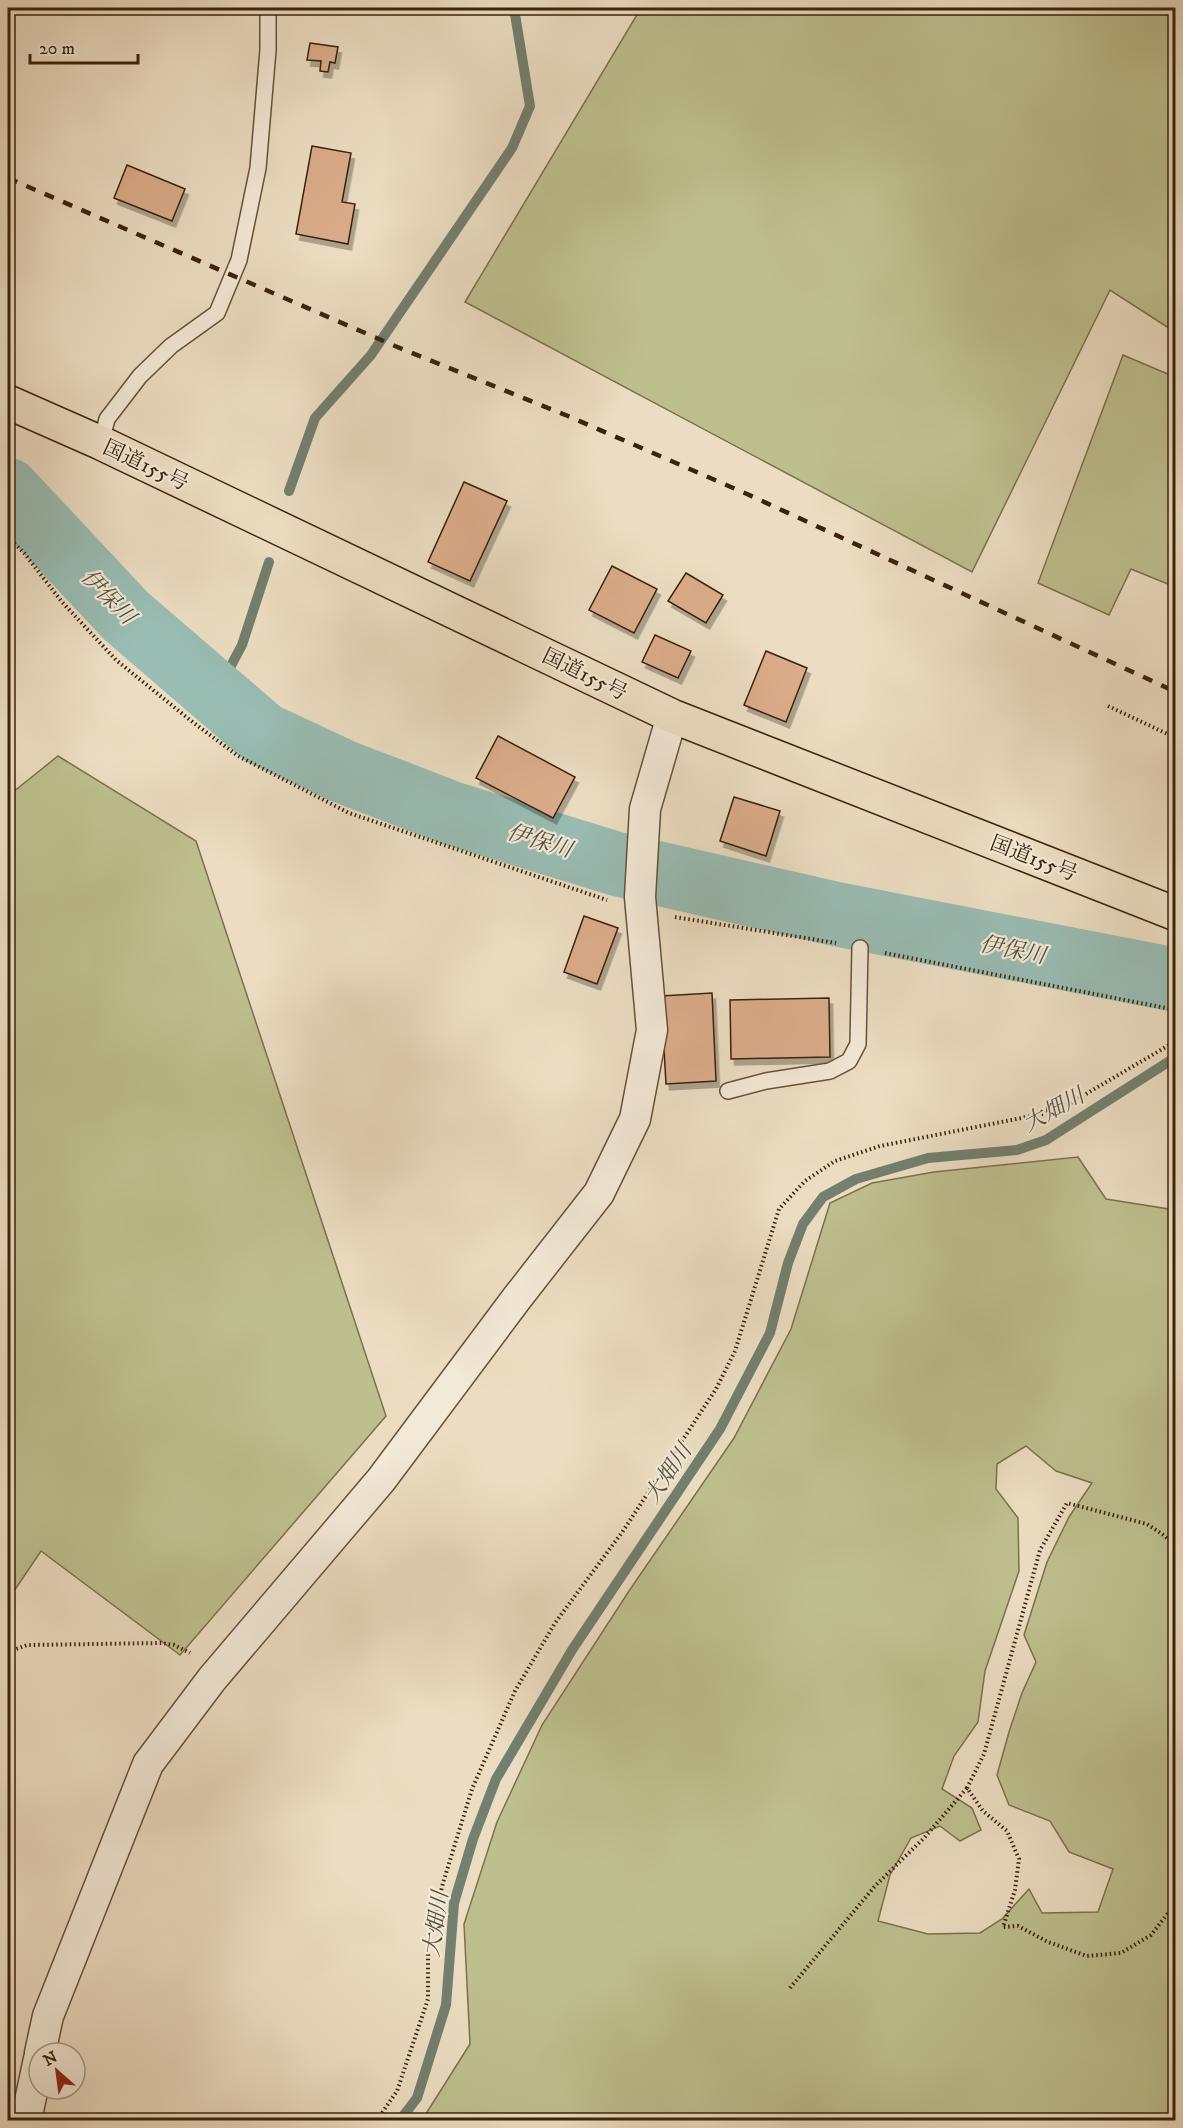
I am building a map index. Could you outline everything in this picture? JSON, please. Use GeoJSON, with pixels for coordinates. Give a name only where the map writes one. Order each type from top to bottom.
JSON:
{"type":"FeatureCollection","features":[{"type":"Feature","properties":{"kind":"highway","name":"国道155号"},"geometry":{"type":"LineString","coordinates":[[8,402],[101,443],[672,716],[1176,914]]}},
{"type":"Feature","properties":{"kind":"street"},"geometry":{"type":"LineString","coordinates":[[43,2041],[48,2016],[148,1764],[219,1671],[381,1480],[599,1193],[634,1119],[652,1030],[640,904],[642,852],[645,809],[672,716]]}},
{"type":"Feature","properties":{"kind":"street"},"geometry":{"type":"LineString","coordinates":[[26,2121],[30,2101]]}},
{"type":"Feature","properties":{"kind":"lane"},"geometry":{"type":"LineString","coordinates":[[101,443],[107,419],[140,376],[171,346],[217,313],[239,260],[258,168],[268,50],[268,8]]}},
{"type":"Feature","properties":{"kind":"lane"},"geometry":{"type":"LineString","coordinates":[[728,1091],[766,1081],[830,1071],[849,1061],[858,1044],[860,948]]}},
{"type":"Feature","properties":{"kind":"path"},"geometry":{"type":"LineString","coordinates":[[8,537],[24,553],[62,602],[116,660],[190,720],[238,756],[349,813],[640,904],[1176,1010]]}},
{"type":"Feature","properties":{"kind":"path"},"geometry":{"type":"LineString","coordinates":[[1108,706],[1176,738]]}},
{"type":"Feature","properties":{"kind":"path"},"geometry":{"type":"LineString","coordinates":[[377,2121],[396,2091],[428,1999],[428,1944],[443,1883],[472,1790],[515,1690],[555,1623],[623,1531],[716,1389],[735,1351],[779,1209],[805,1181],[835,1161],[880,1146],[1057,1110],[1176,1041]]}},
{"type":"Feature","properties":{"kind":"path"},"geometry":{"type":"LineString","coordinates":[[790,1988],[875,1886],[924,1838],[967,1788],[984,1754],[1040,1550],[1067,1503],[1147,1524],[1165,1536],[1176,1548]]}},
{"type":"Feature","properties":{"kind":"path"},"geometry":{"type":"LineString","coordinates":[[8,1652],[27,1645],[162,1643],[174,1645],[219,1671]]}},
{"type":"Feature","properties":{"kind":"path"},"geometry":{"type":"LineString","coordinates":[[967,1788],[983,1810],[1007,1831],[1019,1859],[1015,1890],[1003,1928],[1018,1926],[1048,1942],[1087,1956],[1121,1953],[1151,1935],[1176,1904]]}},
{"type":"Feature","properties":{"kind":"green space"},"geometry":{"type":"Polygon","coordinates":[[[641,8],[1175,8],[1175,332],[1110,290],[972,572],[465,302],[641,8]]]}},
{"type":"Feature","properties":{"kind":"green space"},"geometry":{"type":"Polygon","coordinates":[[[1123,355],[1175,377],[1175,587],[1131,569],[1109,615],[1038,583],[1123,355]]]}},
{"type":"Feature","properties":{"kind":"green space"},"geometry":{"type":"Polygon","coordinates":[[[58,756],[196,841],[386,1416],[180,1655],[41,1551],[8,1600],[8,796],[58,756]]]}},
{"type":"Feature","properties":{"kind":"green space"},"geometry":{"type":"Polygon","coordinates":[[[1078,1157],[1106,1199],[1175,1210],[1175,2120],[422,2120],[470,2044],[464,1924],[497,1822],[542,1725],[629,1591],[734,1438],[791,1329],[830,1203],[872,1183],[934,1172],[1078,1157]],[[1026,1446],[997,1464],[996,1489],[1018,1518],[1019,1571],[985,1671],[978,1722],[954,1756],[942,1789],[972,1808],[981,1830],[960,1841],[940,1826],[911,1838],[890,1875],[878,1921],[928,1934],[980,1933],[1002,1919],[1029,1889],[1042,1913],[1098,1912],[1113,1869],[1069,1852],[1050,1821],[1009,1805],[997,1775],[1022,1693],[1036,1662],[1024,1635],[1047,1562],[1069,1517],[1092,1483],[1056,1471],[1026,1446]]]}},
{"type":"Feature","properties":{"kind":"building"},"geometry":{"type":"Polygon","coordinates":[[[310,43],[338,47],[335,63],[330,62],[328,72],[320,71],[321,61],[307,60],[310,43]]]}},
{"type":"Feature","properties":{"kind":"building"},"geometry":{"type":"Polygon","coordinates":[[[312,146],[351,153],[342,202],[355,204],[348,244],[296,234],[312,146]]]}},
{"type":"Feature","properties":{"kind":"building"},"geometry":{"type":"Polygon","coordinates":[[[127,165],[185,189],[172,221],[114,198],[127,165]]]}},
{"type":"Feature","properties":{"kind":"building"},"geometry":{"type":"Polygon","coordinates":[[[464,482],[507,501],[470,581],[428,562],[464,482]]]}},
{"type":"Feature","properties":{"kind":"building"},"geometry":{"type":"Polygon","coordinates":[[[612,566],[657,589],[634,633],[589,610],[612,566]]]}},
{"type":"Feature","properties":{"kind":"building"},"geometry":{"type":"Polygon","coordinates":[[[686,573],[723,595],[706,623],[668,601],[686,573]]]}},
{"type":"Feature","properties":{"kind":"building"},"geometry":{"type":"Polygon","coordinates":[[[655,635],[691,651],[678,678],[642,662],[655,635]]]}},
{"type":"Feature","properties":{"kind":"building"},"geometry":{"type":"Polygon","coordinates":[[[766,651],[807,668],[786,722],[744,705],[766,651]]]}},
{"type":"Feature","properties":{"kind":"building"},"geometry":{"type":"Polygon","coordinates":[[[498,736],[575,777],[553,818],[476,778],[498,736]]]}},
{"type":"Feature","properties":{"kind":"building"},"geometry":{"type":"Polygon","coordinates":[[[734,797],[780,811],[766,856],[720,841],[734,797]]]}},
{"type":"Feature","properties":{"kind":"building"},"geometry":{"type":"Polygon","coordinates":[[[584,916],[618,928],[597,984],[564,972],[584,916]]]}},
{"type":"Feature","properties":{"kind":"building"},"geometry":{"type":"Polygon","coordinates":[[[712,993],[716,1081],[666,1084],[661,996],[712,993]]]}},
{"type":"Feature","properties":{"kind":"building"},"geometry":{"type":"Polygon","coordinates":[[[829,998],[830,1057],[731,1059],[730,1000],[829,998]]]}},
{"type":"Feature","properties":{"kind":"waterway"},"geometry":{"type":"LineString","coordinates":[[289,491],[315,418],[371,355],[512,148],[530,106],[514,8]]}},
{"type":"Feature","properties":{"kind":"waterway","name":"伊保川"},"geometry":{"type":"LineString","coordinates":[[8,490],[126,616],[263,734],[342,771],[451,813],[617,864],[836,914],[1176,980]]}},
{"type":"Feature","properties":{"kind":"waterway"},"geometry":{"type":"LineString","coordinates":[[216,694],[242,645],[269,562]]}},
{"type":"Feature","properties":{"kind":"waterway","name":"大畑川"},"geometry":{"type":"LineString","coordinates":[[400,2120],[417,2098],[446,2005],[454,1903],[473,1839],[496,1779],[572,1650],[720,1429],[770,1333],[788,1263],[803,1224],[823,1197],[856,1179],[928,1158],[1017,1150],[1046,1140],[1176,1057]]}},
{"type":"Feature","properties":{"kind":"railway"},"geometry":{"type":"LineString","coordinates":[[8,178],[395,346],[568,416],[747,494],[1176,692]]}}]}
